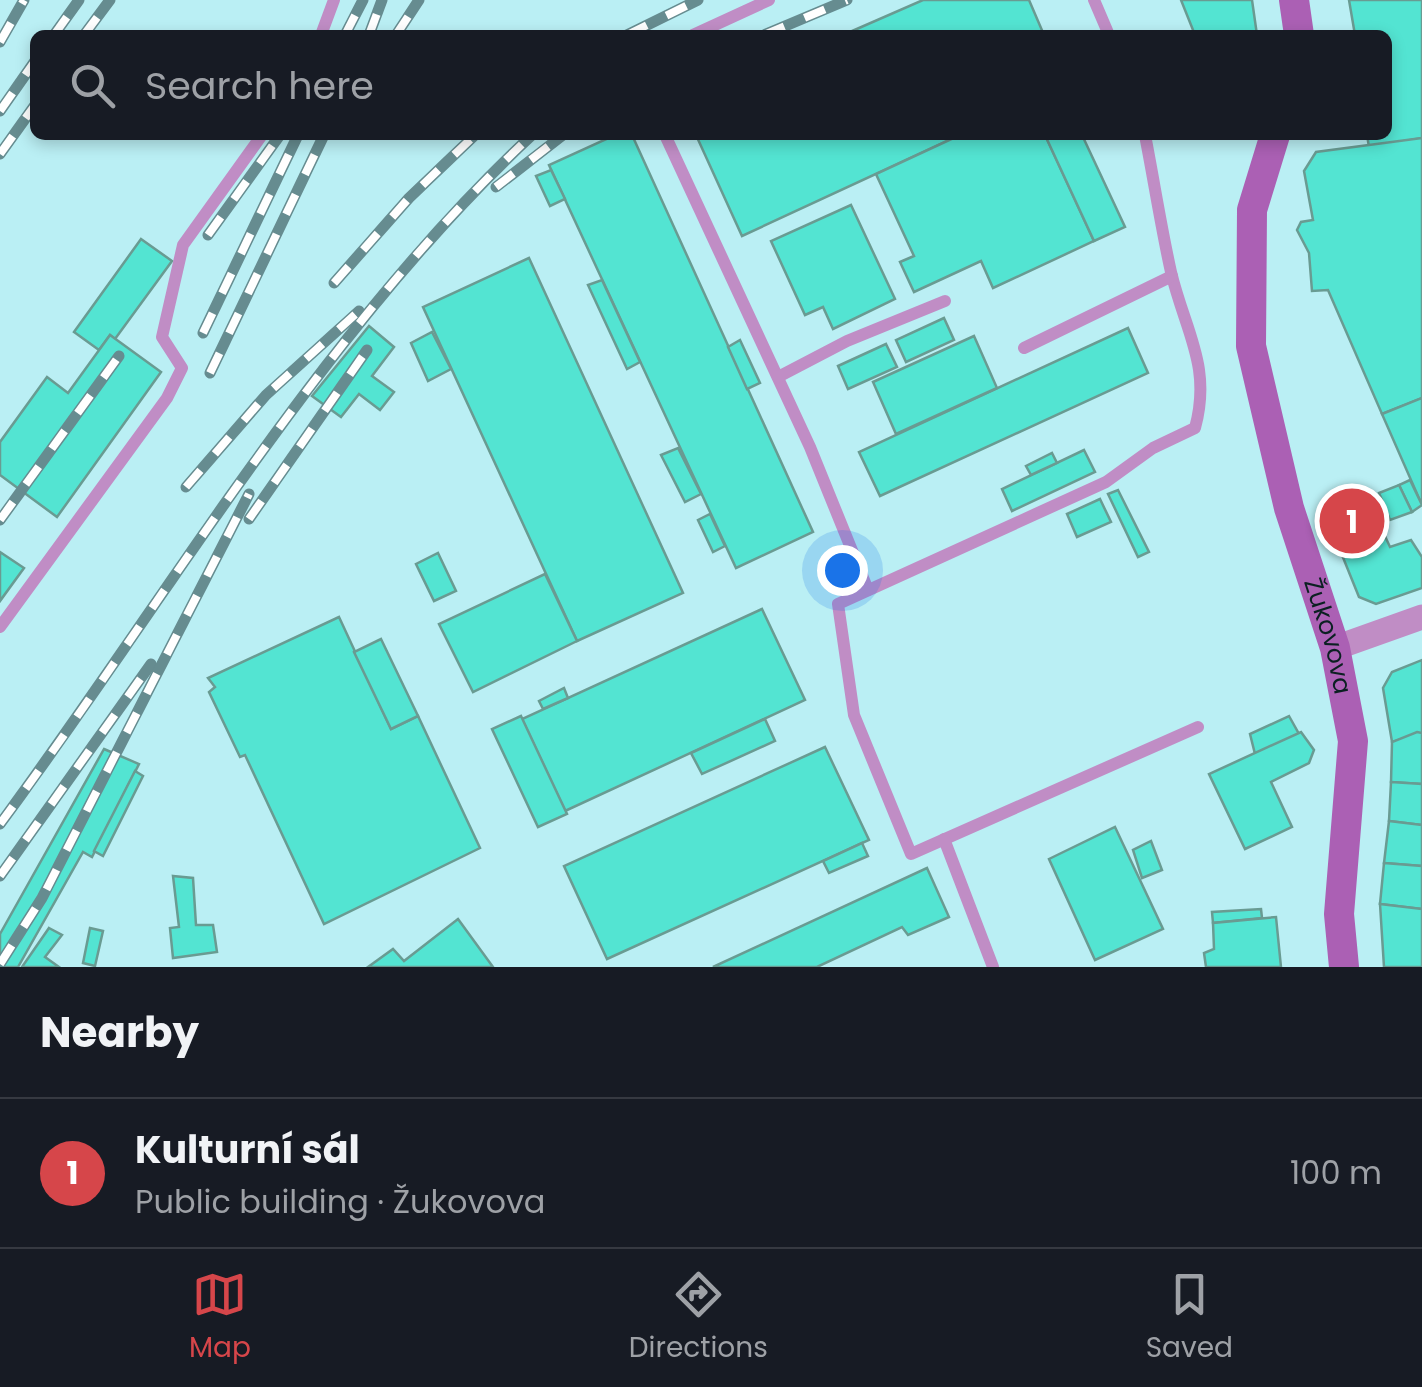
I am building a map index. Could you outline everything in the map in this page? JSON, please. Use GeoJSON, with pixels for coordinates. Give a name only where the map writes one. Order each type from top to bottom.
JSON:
{"type":"FeatureCollection","features":[{"type":"Feature","properties":{"kind":"street"},"geometry":{"type":"LineString","coordinates":[[1294,0],[1298,30]]}},
{"type":"Feature","properties":{"kind":"street","name":"Žukovova"},"geometry":{"type":"LineString","coordinates":[[1273,140],[1252,210],[1251,346],[1289,508],[1336,648],[1353,742],[1340,914],[1344,967]]}},
{"type":"Feature","properties":{"kind":"street"},"geometry":{"type":"LineString","coordinates":[[1336,648],[1422,617]]}},
{"type":"Feature","properties":{"kind":"lane"},"geometry":{"type":"LineString","coordinates":[[323,30],[334,0]]}},
{"type":"Feature","properties":{"kind":"lane"},"geometry":{"type":"LineString","coordinates":[[704,30],[769,0]]}},
{"type":"Feature","properties":{"kind":"lane"},"geometry":{"type":"LineString","coordinates":[[1094,0],[1107,30]]}},
{"type":"Feature","properties":{"kind":"lane"},"geometry":{"type":"LineString","coordinates":[[0,628],[167,398],[182,368],[162,336],[183,245],[258,140]]}},
{"type":"Feature","properties":{"kind":"lane"},"geometry":{"type":"LineString","coordinates":[[667,140],[778,376],[868,590]]}},
{"type":"Feature","properties":{"kind":"lane"},"geometry":{"type":"LineString","coordinates":[[1146,140],[1172,276],[1200,360],[1204,396],[1195,428],[1153,448],[1106,482],[838,604],[854,715],[912,854],[1198,727]]}},
{"type":"Feature","properties":{"kind":"lane"},"geometry":{"type":"LineString","coordinates":[[1024,348],[1172,276]]}},
{"type":"Feature","properties":{"kind":"lane"},"geometry":{"type":"LineString","coordinates":[[778,376],[847,341],[945,301]]}},
{"type":"Feature","properties":{"kind":"lane"},"geometry":{"type":"LineString","coordinates":[[944,840],[993,967]]}},
{"type":"Feature","properties":{"kind":"building"},"geometry":{"type":"Polygon","coordinates":[[[923,0],[1029,0],[1042,30],[854,30],[923,0]]]}},
{"type":"Feature","properties":{"kind":"building"},"geometry":{"type":"Polygon","coordinates":[[[1181,0],[1252,0],[1256,30],[1193,30],[1181,0]]]}},
{"type":"Feature","properties":{"kind":"building"},"geometry":{"type":"Polygon","coordinates":[[[1349,0],[1422,0],[1422,138],[1369,147],[1368,140],[1392,140],[1392,30],[1354,30],[1349,0]]]}},
{"type":"Feature","properties":{"kind":"building"},"geometry":{"type":"Polygon","coordinates":[[[1422,138],[1422,398],[1382,414],[1328,290],[1312,291],[1309,253],[1297,230],[1301,222],[1313,220],[1304,171],[1316,152],[1422,138]]]}},
{"type":"Feature","properties":{"kind":"building"},"geometry":{"type":"Polygon","coordinates":[[[604,140],[634,140],[813,532],[736,568],[549,165],[604,140]]]}},
{"type":"Feature","properties":{"kind":"building"},"geometry":{"type":"Polygon","coordinates":[[[698,140],[949,140],[742,236],[698,140]]]}},
{"type":"Feature","properties":{"kind":"building"},"geometry":{"type":"Polygon","coordinates":[[[949,140],[1047,140],[1094,241],[993,288],[981,261],[914,292],[900,262],[914,256],[876,174],[949,140]]]}},
{"type":"Feature","properties":{"kind":"building"},"geometry":{"type":"Polygon","coordinates":[[[1047,140],[1084,140],[1125,227],[1094,241],[1047,140]]]}},
{"type":"Feature","properties":{"kind":"building"},"geometry":{"type":"Polygon","coordinates":[[[551,170],[565,199],[550,206],[536,176],[551,170]]]}},
{"type":"Feature","properties":{"kind":"building"},"geometry":{"type":"Polygon","coordinates":[[[851,205],[895,299],[833,329],[823,307],[805,315],[771,241],[851,205]]]}},
{"type":"Feature","properties":{"kind":"building"},"geometry":{"type":"Polygon","coordinates":[[[141,239],[172,261],[115,339],[110,335],[99,350],[74,332],[141,239]]]}},
{"type":"Feature","properties":{"kind":"building"},"geometry":{"type":"Polygon","coordinates":[[[529,258],[683,593],[577,641],[423,307],[529,258]]]}},
{"type":"Feature","properties":{"kind":"building"},"geometry":{"type":"Polygon","coordinates":[[[602,280],[640,362],[627,369],[588,285],[602,280]]]}},
{"type":"Feature","properties":{"kind":"building"},"geometry":{"type":"Polygon","coordinates":[[[944,318],[954,340],[906,362],[896,340],[944,318]]]}},
{"type":"Feature","properties":{"kind":"building"},"geometry":{"type":"Polygon","coordinates":[[[369,326],[394,347],[372,376],[394,392],[380,410],[359,394],[341,417],[312,396],[369,326]]]}},
{"type":"Feature","properties":{"kind":"building"},"geometry":{"type":"Polygon","coordinates":[[[1128,328],[1148,373],[880,496],[859,452],[1128,328]]]}},
{"type":"Feature","properties":{"kind":"building"},"geometry":{"type":"Polygon","coordinates":[[[432,332],[451,369],[428,381],[411,343],[432,332]]]}},
{"type":"Feature","properties":{"kind":"building"},"geometry":{"type":"Polygon","coordinates":[[[110,335],[161,372],[57,517],[0,475],[0,442],[47,377],[68,393],[110,335]]]}},
{"type":"Feature","properties":{"kind":"building"},"geometry":{"type":"Polygon","coordinates":[[[974,336],[997,388],[896,434],[873,382],[974,336]]]}},
{"type":"Feature","properties":{"kind":"building"},"geometry":{"type":"Polygon","coordinates":[[[740,340],[760,383],[747,389],[728,347],[740,340]]]}},
{"type":"Feature","properties":{"kind":"building"},"geometry":{"type":"Polygon","coordinates":[[[886,344],[897,367],[848,389],[838,366],[886,344]]]}},
{"type":"Feature","properties":{"kind":"building"},"geometry":{"type":"Polygon","coordinates":[[[1422,398],[1422,505],[1382,414],[1422,398]]]}},
{"type":"Feature","properties":{"kind":"building"},"geometry":{"type":"Polygon","coordinates":[[[678,448],[701,494],[685,502],[661,455],[678,448]]]}},
{"type":"Feature","properties":{"kind":"building"},"geometry":{"type":"Polygon","coordinates":[[[1084,450],[1095,472],[1012,511],[1002,489],[1084,450]]]}},
{"type":"Feature","properties":{"kind":"building"},"geometry":{"type":"Polygon","coordinates":[[[1052,453],[1057,463],[1031,475],[1026,466],[1052,453]]]}},
{"type":"Feature","properties":{"kind":"building"},"geometry":{"type":"Polygon","coordinates":[[[1410,480],[1422,505],[1412,512],[1399,485],[1410,480]]]}},
{"type":"Feature","properties":{"kind":"building"},"geometry":{"type":"Polygon","coordinates":[[[1399,485],[1412,512],[1390,520],[1379,493],[1399,485]]]}},
{"type":"Feature","properties":{"kind":"building"},"geometry":{"type":"Polygon","coordinates":[[[1118,490],[1149,552],[1138,557],[1108,494],[1118,490]]]}},
{"type":"Feature","properties":{"kind":"building"},"geometry":{"type":"Polygon","coordinates":[[[1367,498],[1381,518],[1378,524],[1384,534],[1340,550],[1326,514],[1367,498]]]}},
{"type":"Feature","properties":{"kind":"building"},"geometry":{"type":"Polygon","coordinates":[[[1100,499],[1111,522],[1077,537],[1067,514],[1100,499]]]}},
{"type":"Feature","properties":{"kind":"building"},"geometry":{"type":"Polygon","coordinates":[[[710,514],[725,546],[713,552],[698,520],[710,514]]]}},
{"type":"Feature","properties":{"kind":"building"},"geometry":{"type":"Polygon","coordinates":[[[1384,534],[1390,547],[1411,540],[1422,557],[1422,588],[1376,604],[1359,597],[1340,550],[1384,534]]]}},
{"type":"Feature","properties":{"kind":"building"},"geometry":{"type":"Polygon","coordinates":[[[0,552],[24,568],[0,601],[0,552]]]}},
{"type":"Feature","properties":{"kind":"building"},"geometry":{"type":"Polygon","coordinates":[[[438,553],[456,591],[434,601],[416,564],[438,553]]]}},
{"type":"Feature","properties":{"kind":"building"},"geometry":{"type":"Polygon","coordinates":[[[545,574],[577,641],[473,692],[439,624],[545,574]]]}},
{"type":"Feature","properties":{"kind":"building"},"geometry":{"type":"Polygon","coordinates":[[[762,609],[805,700],[565,811],[522,719],[762,609]]]}},
{"type":"Feature","properties":{"kind":"building"},"geometry":{"type":"Polygon","coordinates":[[[339,617],[391,729],[418,716],[480,848],[324,924],[245,755],[240,757],[209,692],[215,687],[208,678],[339,617]]]}},
{"type":"Feature","properties":{"kind":"building"},"geometry":{"type":"Polygon","coordinates":[[[381,639],[418,716],[391,729],[354,652],[381,639]]]}},
{"type":"Feature","properties":{"kind":"building"},"geometry":{"type":"Polygon","coordinates":[[[1422,660],[1422,733],[1392,742],[1383,688],[1392,672],[1422,660]]]}},
{"type":"Feature","properties":{"kind":"building"},"geometry":{"type":"Polygon","coordinates":[[[564,688],[568,698],[543,709],[539,701],[564,688]]]}},
{"type":"Feature","properties":{"kind":"building"},"geometry":{"type":"Polygon","coordinates":[[[521,716],[567,814],[538,827],[492,729],[521,716]]]}},
{"type":"Feature","properties":{"kind":"building"},"geometry":{"type":"Polygon","coordinates":[[[1289,716],[1299,734],[1255,754],[1250,734],[1289,716]]]}},
{"type":"Feature","properties":{"kind":"building"},"geometry":{"type":"Polygon","coordinates":[[[765,719],[775,741],[702,774],[691,753],[765,719]]]}},
{"type":"Feature","properties":{"kind":"building"},"geometry":{"type":"Polygon","coordinates":[[[1301,732],[1314,750],[1309,763],[1271,782],[1292,827],[1245,849],[1209,774],[1301,732]]]}},
{"type":"Feature","properties":{"kind":"building"},"geometry":{"type":"Polygon","coordinates":[[[1422,733],[1422,784],[1391,782],[1392,742],[1422,733]]]}},
{"type":"Feature","properties":{"kind":"building"},"geometry":{"type":"Polygon","coordinates":[[[825,747],[869,840],[607,959],[564,866],[825,747]]]}},
{"type":"Feature","properties":{"kind":"building"},"geometry":{"type":"Polygon","coordinates":[[[104,749],[139,764],[92,857],[83,852],[18,967],[0,967],[0,934],[104,749]]]}},
{"type":"Feature","properties":{"kind":"building"},"geometry":{"type":"Polygon","coordinates":[[[135,771],[143,776],[103,856],[94,851],[135,771]]]}},
{"type":"Feature","properties":{"kind":"building"},"geometry":{"type":"Polygon","coordinates":[[[1391,782],[1422,784],[1422,825],[1389,821],[1391,782]]]}},
{"type":"Feature","properties":{"kind":"building"},"geometry":{"type":"Polygon","coordinates":[[[1389,821],[1422,825],[1422,866],[1384,863],[1389,821]]]}},
{"type":"Feature","properties":{"kind":"building"},"geometry":{"type":"Polygon","coordinates":[[[1115,827],[1163,929],[1095,960],[1049,859],[1115,827]]]}},
{"type":"Feature","properties":{"kind":"building"},"geometry":{"type":"Polygon","coordinates":[[[1151,841],[1162,870],[1142,878],[1133,850],[1151,841]]]}},
{"type":"Feature","properties":{"kind":"building"},"geometry":{"type":"Polygon","coordinates":[[[862,843],[868,856],[829,873],[823,861],[862,843]]]}},
{"type":"Feature","properties":{"kind":"building"},"geometry":{"type":"Polygon","coordinates":[[[1384,863],[1422,866],[1422,909],[1380,904],[1384,863]]]}},
{"type":"Feature","properties":{"kind":"building"},"geometry":{"type":"Polygon","coordinates":[[[927,868],[949,917],[908,935],[902,927],[817,967],[713,967],[927,868]]]}},
{"type":"Feature","properties":{"kind":"building"},"geometry":{"type":"Polygon","coordinates":[[[173,876],[193,878],[196,925],[213,925],[217,952],[173,958],[170,928],[179,927],[173,876]]]}},
{"type":"Feature","properties":{"kind":"building"},"geometry":{"type":"Polygon","coordinates":[[[1380,904],[1422,909],[1422,967],[1384,967],[1380,904]]]}},
{"type":"Feature","properties":{"kind":"building"},"geometry":{"type":"Polygon","coordinates":[[[1261,909],[1262,918],[1213,923],[1212,912],[1261,909]]]}},
{"type":"Feature","properties":{"kind":"building"},"geometry":{"type":"Polygon","coordinates":[[[1276,917],[1281,967],[1206,967],[1204,953],[1214,949],[1213,923],[1276,917]]]}},
{"type":"Feature","properties":{"kind":"building"},"geometry":{"type":"Polygon","coordinates":[[[458,919],[493,967],[368,967],[393,949],[404,961],[458,919]]]}},
{"type":"Feature","properties":{"kind":"building"},"geometry":{"type":"Polygon","coordinates":[[[49,928],[62,935],[45,957],[59,967],[22,967],[49,928]]]}},
{"type":"Feature","properties":{"kind":"building"},"geometry":{"type":"Polygon","coordinates":[[[90,928],[103,931],[95,966],[83,963],[90,928]]]}},
{"type":"Feature","properties":{"kind":"railway"},"geometry":{"type":"LineString","coordinates":[[0,42],[24,0]]}},
{"type":"Feature","properties":{"kind":"railway"},"geometry":{"type":"LineString","coordinates":[[58,30],[79,0]]}},
{"type":"Feature","properties":{"kind":"railway"},"geometry":{"type":"LineString","coordinates":[[88,30],[110,0]]}},
{"type":"Feature","properties":{"kind":"railway"},"geometry":{"type":"LineString","coordinates":[[348,30],[363,0]]}},
{"type":"Feature","properties":{"kind":"railway"},"geometry":{"type":"LineString","coordinates":[[371,30],[382,0]]}},
{"type":"Feature","properties":{"kind":"railway"},"geometry":{"type":"LineString","coordinates":[[399,30],[419,0]]}},
{"type":"Feature","properties":{"kind":"railway"},"geometry":{"type":"LineString","coordinates":[[637,30],[698,0]]}},
{"type":"Feature","properties":{"kind":"railway"},"geometry":{"type":"LineString","coordinates":[[776,30],[847,0]]}},
{"type":"Feature","properties":{"kind":"railway"},"geometry":{"type":"LineString","coordinates":[[0,111],[30,68]]}},
{"type":"Feature","properties":{"kind":"railway"},"geometry":{"type":"LineString","coordinates":[[0,154],[30,112]]}},
{"type":"Feature","properties":{"kind":"railway"},"geometry":{"type":"LineString","coordinates":[[208,235],[276,140]]}},
{"type":"Feature","properties":{"kind":"railway"},"geometry":{"type":"LineString","coordinates":[[203,333],[296,140]]}},
{"type":"Feature","properties":{"kind":"railway"},"geometry":{"type":"LineString","coordinates":[[210,373],[322,140]]}},
{"type":"Feature","properties":{"kind":"railway"},"geometry":{"type":"LineString","coordinates":[[334,283],[409,198],[470,140]]}},
{"type":"Feature","properties":{"kind":"railway"},"geometry":{"type":"LineString","coordinates":[[0,824],[316,378],[456,211],[527,140]]}},
{"type":"Feature","properties":{"kind":"railway"},"geometry":{"type":"LineString","coordinates":[[496,187],[557,140]]}},
{"type":"Feature","properties":{"kind":"railway"},"geometry":{"type":"LineString","coordinates":[[186,487],[266,395],[359,311]]}},
{"type":"Feature","properties":{"kind":"railway"},"geometry":{"type":"LineString","coordinates":[[249,519],[367,350]]}},
{"type":"Feature","properties":{"kind":"railway"},"geometry":{"type":"LineString","coordinates":[[0,520],[119,356]]}},
{"type":"Feature","properties":{"kind":"railway"},"geometry":{"type":"LineString","coordinates":[[0,964],[42,898],[249,494]]}},
{"type":"Feature","properties":{"kind":"railway"},"geometry":{"type":"LineString","coordinates":[[0,876],[151,664]]}},
{"type":"Feature","properties":{"kind":"place","name":"Kulturní sál"},"geometry":{"type":"Point","coordinates":[1352,521]}}]}
